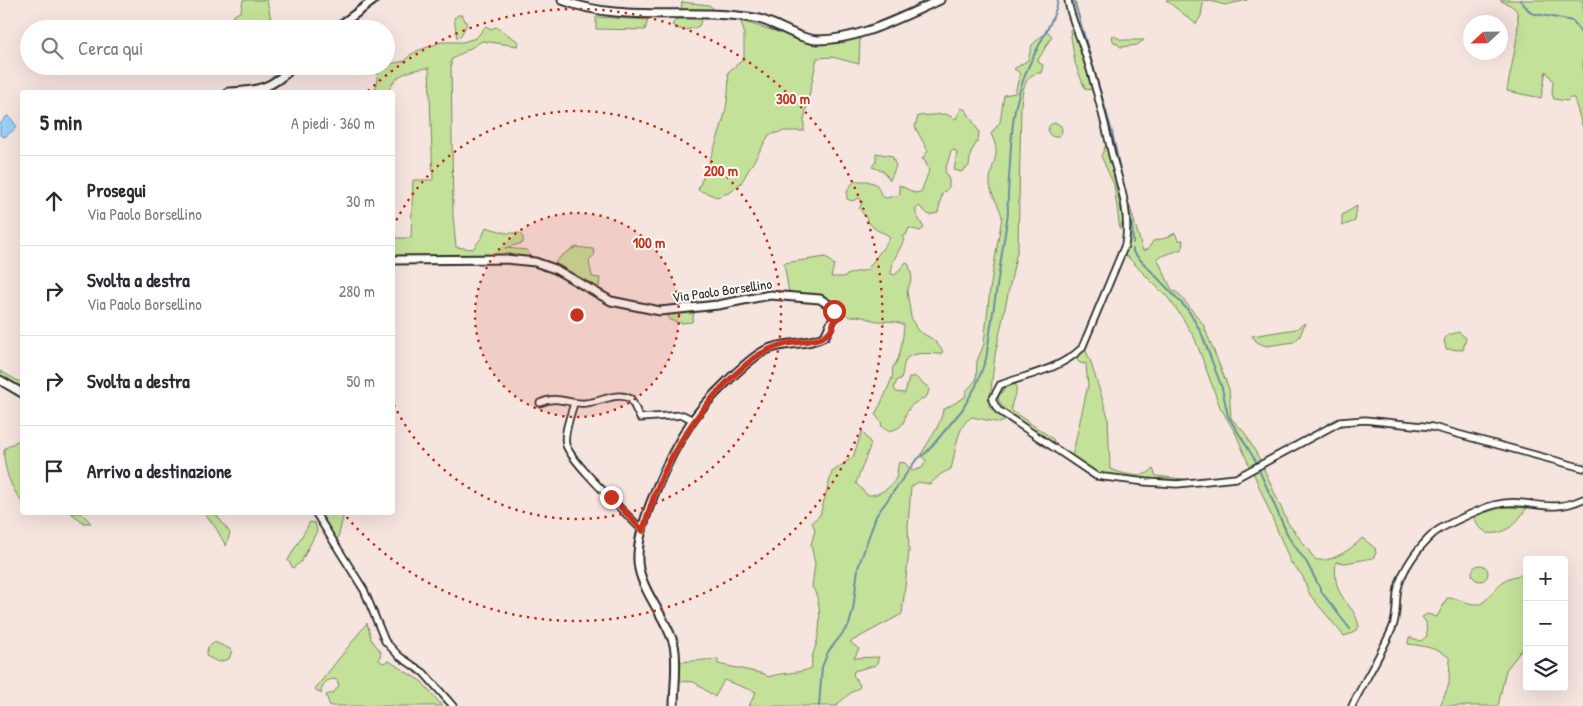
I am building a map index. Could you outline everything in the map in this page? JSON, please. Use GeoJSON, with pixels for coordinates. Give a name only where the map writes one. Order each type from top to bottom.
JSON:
{"type":"FeatureCollection","features":[{"type":"Feature","properties":{"kind":"street"},"geometry":{"type":"LineString","coordinates":[[347,20],[374,0]]}},
{"type":"Feature","properties":{"kind":"street"},"geometry":{"type":"LineString","coordinates":[[562,0],[580,7],[613,13],[686,12],[756,18],[817,40],[853,35],[940,0]]}},
{"type":"Feature","properties":{"kind":"street"},"geometry":{"type":"LineString","coordinates":[[1068,0],[1070,14],[1082,44],[1103,116],[1123,197],[1128,230],[1125,245],[1082,348],[1070,360],[1036,375],[1000,385],[992,400],[998,410],[1096,476],[1146,482],[1177,484],[1236,478],[1340,422],[1365,420],[1432,427],[1583,468]]}},
{"type":"Feature","properties":{"kind":"street"},"geometry":{"type":"LineString","coordinates":[[246,90],[264,88],[283,75]]}},
{"type":"Feature","properties":{"kind":"street","name":"Via Paolo Borsellino"},"geometry":{"type":"LineString","coordinates":[[395,260],[499,259],[535,262],[555,269],[611,301],[660,311],[718,305],[783,295],[820,298],[831,306],[834,317],[825,336],[812,341],[786,344],[765,350],[745,366],[693,420],[665,470],[649,508],[638,558],[639,570],[674,644],[674,706]]}},
{"type":"Feature","properties":{"kind":"street"},"geometry":{"type":"LineString","coordinates":[[0,380],[20,392]]}},
{"type":"Feature","properties":{"kind":"street"},"geometry":{"type":"LineString","coordinates":[[540,403],[559,398],[574,403],[600,402],[615,395],[623,395],[631,399],[640,418],[683,415],[693,420]]}},
{"type":"Feature","properties":{"kind":"street"},"geometry":{"type":"LineString","coordinates":[[574,403],[567,432],[567,446],[592,478],[643,531]]}},
{"type":"Feature","properties":{"kind":"street"},"geometry":{"type":"LineString","coordinates":[[1352,706],[1378,660],[1393,627],[1398,588],[1405,569],[1434,533],[1494,505],[1520,502],[1533,506],[1566,506],[1583,499]]}},
{"type":"Feature","properties":{"kind":"street"},"geometry":{"type":"LineString","coordinates":[[317,515],[364,590],[385,641],[399,656],[424,673],[453,706]]}},
{"type":"Feature","properties":{"kind":"green space"},"geometry":{"type":"Polygon","coordinates":[[[243,0],[267,0],[271,20],[234,20],[233,16],[241,11],[243,0]]]}},
{"type":"Feature","properties":{"kind":"green space"},"geometry":{"type":"Polygon","coordinates":[[[1166,0],[1206,0],[1203,3],[1201,16],[1196,24],[1166,0]]]}},
{"type":"Feature","properties":{"kind":"green space"},"geometry":{"type":"Polygon","coordinates":[[[1206,0],[1247,0],[1225,5],[1206,0]]]}},
{"type":"Feature","properties":{"kind":"green space"},"geometry":{"type":"Polygon","coordinates":[[[1500,0],[1583,0],[1583,128],[1574,98],[1570,98],[1567,101],[1554,99],[1552,94],[1553,81],[1546,71],[1541,98],[1507,91],[1517,37],[1518,16],[1515,8],[1500,0]]]}},
{"type":"Feature","properties":{"kind":"green space"},"geometry":{"type":"Polygon","coordinates":[[[682,2],[709,5],[715,10],[714,12],[681,11],[682,2]]]}},
{"type":"Feature","properties":{"kind":"green space"},"geometry":{"type":"Polygon","coordinates":[[[462,15],[467,24],[460,37],[457,38],[454,18],[462,15]]]}},
{"type":"Feature","properties":{"kind":"green space"},"geometry":{"type":"Polygon","coordinates":[[[596,17],[648,20],[645,30],[596,29],[596,17]]]}},
{"type":"Feature","properties":{"kind":"green space"},"geometry":{"type":"Polygon","coordinates":[[[702,18],[699,26],[692,29],[686,30],[672,25],[676,19],[702,18]]]}},
{"type":"Feature","properties":{"kind":"green space"},"geometry":{"type":"Polygon","coordinates":[[[741,21],[808,41],[860,35],[859,64],[832,57],[817,58],[804,120],[804,131],[784,131],[769,135],[741,183],[731,192],[717,197],[698,190],[715,147],[724,117],[727,102],[728,72],[744,59],[744,32],[741,21]]]}},
{"type":"Feature","properties":{"kind":"green space"},"geometry":{"type":"Polygon","coordinates":[[[486,26],[491,29],[496,27],[519,42],[518,46],[482,41],[451,60],[453,216],[456,247],[473,249],[482,237],[486,227],[506,233],[519,233],[523,237],[523,243],[505,248],[527,250],[530,254],[529,257],[502,255],[395,257],[395,238],[411,238],[413,180],[433,180],[429,68],[404,74],[394,81],[390,90],[375,90],[378,75],[395,75],[395,63],[405,61],[417,51],[441,42],[463,42],[476,38],[486,26]]]}},
{"type":"Feature","properties":{"kind":"green space"},"geometry":{"type":"Polygon","coordinates":[[[1073,29],[1084,56],[1093,90],[1085,89],[1075,63],[1070,30],[1073,29]]]}},
{"type":"Feature","properties":{"kind":"green space"},"geometry":{"type":"Polygon","coordinates":[[[1047,31],[1052,36],[1038,60],[1043,65],[1041,73],[1028,79],[1022,94],[1018,247],[995,355],[989,407],[1006,420],[1000,423],[972,417],[963,427],[957,440],[951,469],[941,474],[930,484],[918,482],[911,487],[908,526],[909,551],[902,614],[850,642],[859,649],[854,658],[879,657],[876,665],[854,671],[853,675],[860,685],[859,688],[837,704],[838,706],[749,706],[756,692],[724,680],[715,697],[694,682],[678,681],[679,662],[718,659],[718,664],[765,674],[768,677],[812,668],[812,656],[819,631],[820,615],[818,599],[812,587],[815,564],[811,545],[815,530],[812,522],[820,515],[832,472],[853,457],[862,431],[871,444],[856,483],[867,495],[880,493],[891,485],[896,478],[899,462],[905,463],[912,471],[922,468],[926,461],[921,455],[937,428],[943,410],[965,397],[966,391],[976,380],[977,361],[984,344],[990,289],[1002,217],[990,187],[996,154],[991,134],[1000,122],[1004,95],[1015,93],[1020,73],[1014,69],[1028,60],[1032,45],[1047,31]]]}},
{"type":"Feature","properties":{"kind":"green space"},"geometry":{"type":"Polygon","coordinates":[[[1112,35],[1122,40],[1144,40],[1137,45],[1121,47],[1113,41],[1112,35]]]}},
{"type":"Feature","properties":{"kind":"green space"},"geometry":{"type":"Polygon","coordinates":[[[961,108],[966,110],[979,132],[978,140],[971,152],[969,166],[961,172],[954,170],[957,153],[955,150],[951,151],[945,171],[949,180],[949,187],[942,194],[938,213],[929,215],[919,206],[916,209],[916,214],[924,228],[920,231],[909,228],[906,235],[902,236],[904,240],[893,262],[891,274],[895,275],[906,262],[909,265],[912,278],[907,291],[911,317],[917,330],[934,340],[943,351],[941,354],[913,355],[906,359],[901,379],[897,380],[894,388],[896,392],[905,393],[909,378],[914,376],[929,388],[928,394],[911,406],[902,425],[888,431],[882,427],[875,414],[892,377],[893,367],[898,359],[904,325],[861,317],[850,317],[845,314],[843,307],[822,296],[789,293],[784,263],[826,257],[834,265],[831,277],[843,277],[867,270],[890,238],[869,223],[859,209],[863,201],[859,198],[852,201],[847,199],[849,188],[856,181],[867,181],[876,184],[882,196],[886,198],[900,195],[899,185],[915,193],[921,192],[929,171],[925,161],[922,159],[928,151],[915,127],[918,116],[946,114],[956,119],[961,108]]]}},
{"type":"Feature","properties":{"kind":"green space"},"geometry":{"type":"Polygon","coordinates":[[[1055,123],[1060,125],[1062,130],[1060,135],[1055,137],[1050,135],[1048,130],[1050,125],[1055,123]]]}},
{"type":"Feature","properties":{"kind":"green space"},"geometry":{"type":"Polygon","coordinates":[[[1107,143],[1123,220],[1120,230],[1114,185],[1101,156],[1107,143]]]}},
{"type":"Feature","properties":{"kind":"green space"},"geometry":{"type":"Polygon","coordinates":[[[876,153],[892,156],[896,166],[890,180],[883,171],[872,167],[876,161],[876,153]]]}},
{"type":"Feature","properties":{"kind":"green space"},"geometry":{"type":"Polygon","coordinates":[[[1127,197],[1143,251],[1148,249],[1153,241],[1166,238],[1175,233],[1178,240],[1183,240],[1182,249],[1157,258],[1172,290],[1179,294],[1203,324],[1229,389],[1231,418],[1245,433],[1261,462],[1250,467],[1236,434],[1220,407],[1195,339],[1182,317],[1169,299],[1128,257],[1122,256],[1130,225],[1127,197]]]}},
{"type":"Feature","properties":{"kind":"green space"},"geometry":{"type":"Polygon","coordinates":[[[1357,206],[1355,221],[1342,226],[1342,215],[1357,206]]]}},
{"type":"Feature","properties":{"kind":"green space"},"geometry":{"type":"Polygon","coordinates":[[[576,247],[593,249],[595,254],[589,261],[592,277],[600,278],[599,287],[553,265],[561,256],[576,247]]]}},
{"type":"Feature","properties":{"kind":"green space"},"geometry":{"type":"Polygon","coordinates":[[[668,313],[694,313],[692,322],[680,323],[669,320],[668,313]]]}},
{"type":"Feature","properties":{"kind":"green space"},"geometry":{"type":"Polygon","coordinates":[[[1305,323],[1300,336],[1294,342],[1266,346],[1257,342],[1252,336],[1296,329],[1305,323]]]}},
{"type":"Feature","properties":{"kind":"green space"},"geometry":{"type":"Polygon","coordinates":[[[1459,332],[1466,338],[1463,350],[1446,349],[1444,340],[1448,335],[1459,332]]]}},
{"type":"Feature","properties":{"kind":"green space"},"geometry":{"type":"Polygon","coordinates":[[[1083,351],[1086,351],[1090,360],[1108,417],[1110,469],[1138,475],[1153,469],[1156,476],[1201,481],[1108,476],[1096,473],[1072,457],[1088,385],[1086,364],[1080,363],[1075,358],[1083,351]]]}},
{"type":"Feature","properties":{"kind":"green space"},"geometry":{"type":"Polygon","coordinates":[[[0,371],[20,382],[20,388],[0,376],[0,371]]]}},
{"type":"Feature","properties":{"kind":"green space"},"geometry":{"type":"Polygon","coordinates":[[[1015,383],[1016,390],[1011,407],[1012,411],[1049,436],[1054,440],[1053,443],[1012,416],[1000,403],[998,397],[1005,388],[1015,383]]]}},
{"type":"Feature","properties":{"kind":"green space"},"geometry":{"type":"Polygon","coordinates":[[[20,439],[20,499],[8,477],[4,449],[20,439]]]}},
{"type":"Feature","properties":{"kind":"green space"},"geometry":{"type":"Polygon","coordinates":[[[1263,467],[1288,523],[1315,559],[1327,560],[1333,558],[1347,551],[1362,538],[1375,548],[1376,553],[1373,558],[1345,563],[1336,562],[1335,575],[1340,593],[1357,618],[1359,627],[1353,633],[1344,636],[1310,595],[1302,575],[1291,563],[1253,472],[1263,467]]]}},
{"type":"Feature","properties":{"kind":"green space"},"geometry":{"type":"Polygon","coordinates":[[[1504,507],[1527,508],[1515,523],[1500,532],[1487,533],[1478,526],[1474,516],[1504,507]]]}},
{"type":"Feature","properties":{"kind":"green space"},"geometry":{"type":"Polygon","coordinates":[[[74,515],[83,515],[91,523],[84,523],[74,515]]]}},
{"type":"Feature","properties":{"kind":"green space"},"geometry":{"type":"Polygon","coordinates":[[[206,515],[216,515],[230,533],[226,546],[216,528],[206,515]]]}},
{"type":"Feature","properties":{"kind":"green space"},"geometry":{"type":"Polygon","coordinates":[[[320,515],[344,515],[338,538],[335,539],[319,517],[320,515]]]}},
{"type":"Feature","properties":{"kind":"green space"},"geometry":{"type":"Polygon","coordinates":[[[310,522],[315,523],[317,531],[301,562],[293,568],[288,560],[310,522]]]}},
{"type":"Feature","properties":{"kind":"green space"},"geometry":{"type":"Polygon","coordinates":[[[1480,565],[1486,567],[1488,573],[1486,579],[1480,581],[1474,579],[1472,573],[1474,567],[1480,565]]]}},
{"type":"Feature","properties":{"kind":"green space"},"geometry":{"type":"Polygon","coordinates":[[[1523,574],[1523,648],[1506,670],[1498,706],[1440,706],[1449,684],[1450,658],[1430,648],[1408,644],[1409,637],[1421,641],[1427,636],[1426,622],[1422,617],[1427,614],[1437,617],[1447,598],[1480,604],[1507,579],[1523,574]]]}},
{"type":"Feature","properties":{"kind":"green space"},"geometry":{"type":"Polygon","coordinates":[[[367,623],[371,639],[381,652],[379,660],[383,663],[389,661],[422,682],[442,706],[330,706],[326,695],[333,693],[339,686],[337,680],[328,680],[322,687],[321,694],[315,689],[367,623]]]}},
{"type":"Feature","properties":{"kind":"green space"},"geometry":{"type":"Polygon","coordinates":[[[215,642],[232,650],[229,659],[218,662],[206,656],[208,647],[215,642]]]}},
{"type":"Feature","properties":{"kind":"water"},"geometry":{"type":"Polygon","coordinates":[[[7,116],[10,117],[17,127],[5,137],[0,135],[0,124],[7,116]]]}},
{"type":"Feature","properties":{"kind":"waterway"},"geometry":{"type":"LineString","coordinates":[[819,706],[822,667],[828,652],[849,625],[853,610],[858,568],[876,516],[916,460],[927,452],[962,410],[976,386],[986,359],[1008,213],[1012,138],[1016,105],[1027,70],[1053,16],[1058,0]]}},
{"type":"Feature","properties":{"kind":"waterway"},"geometry":{"type":"LineString","coordinates":[[1074,0],[1112,132],[1132,225],[1133,243]]}},
{"type":"Feature","properties":{"kind":"waterway"},"geometry":{"type":"LineString","coordinates":[[1520,0],[1531,13],[1573,21],[1583,36]]}},
{"type":"Feature","properties":{"kind":"waterway"},"geometry":{"type":"LineString","coordinates":[[1133,249],[1133,252],[1188,310],[1201,332],[1222,388],[1228,416],[1257,463]]}},
{"type":"Feature","properties":{"kind":"waterway"},"geometry":{"type":"LineString","coordinates":[[1259,470],[1289,538],[1307,563],[1323,594],[1350,629]]}},
{"type":"Feature","properties":{"kind":"route"},"geometry":{"type":"LineString","coordinates":[[611,497],[643,531],[649,508],[665,470],[693,420],[745,366],[765,350],[786,344],[812,341],[825,336],[833,323],[834,311]]}}]}
